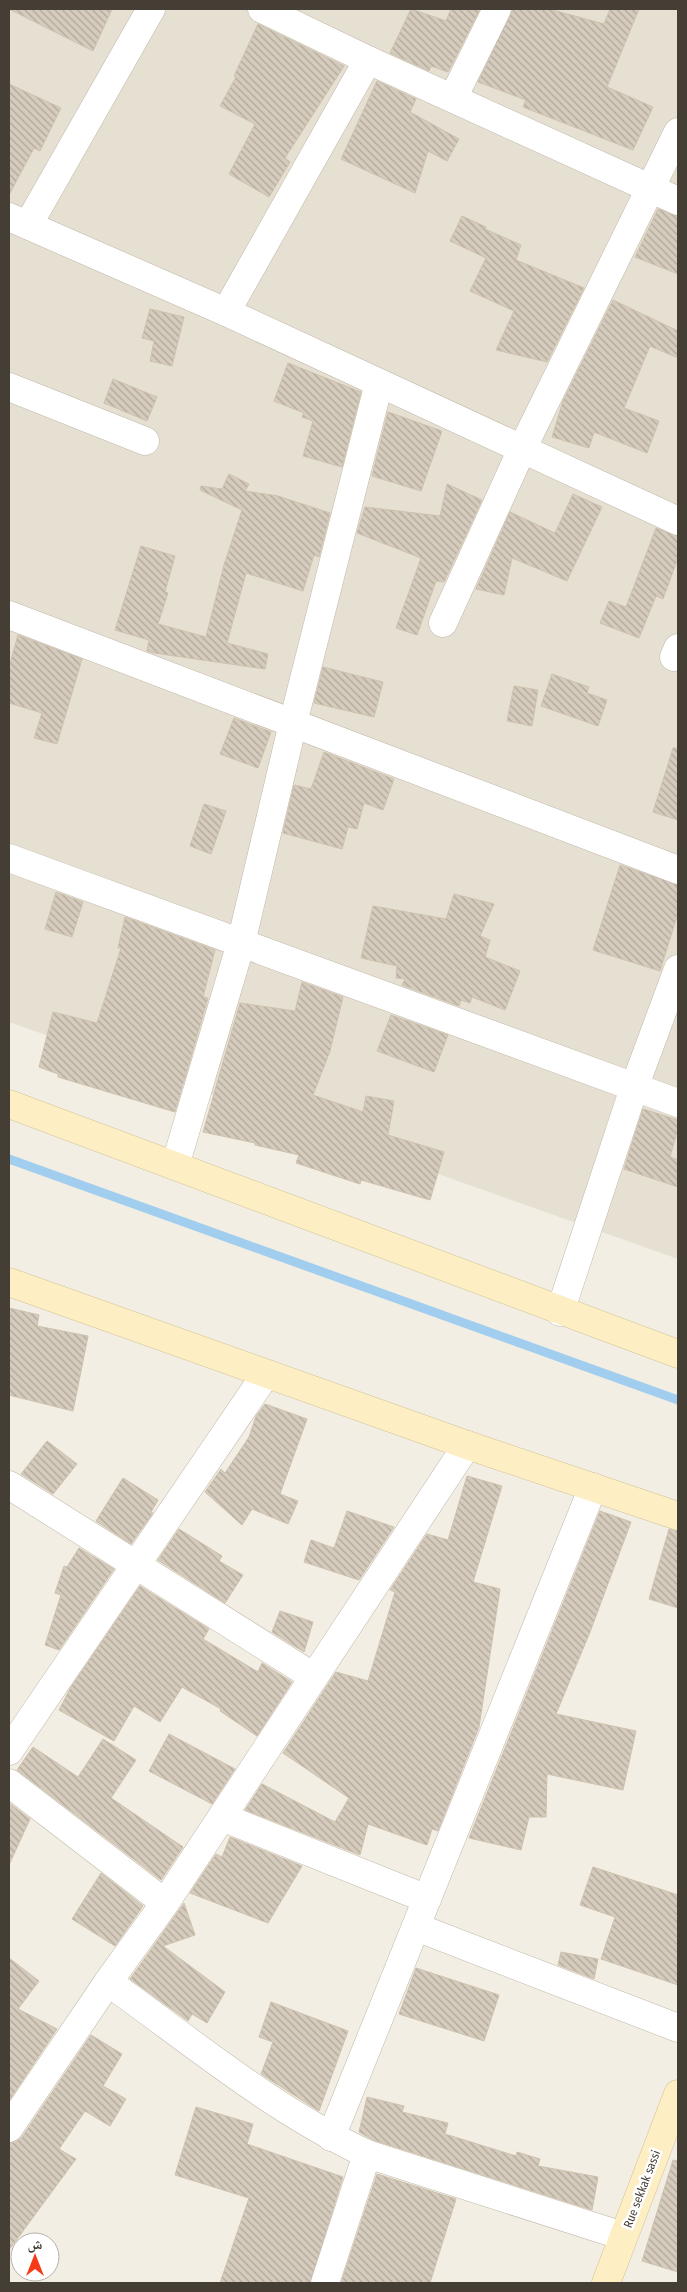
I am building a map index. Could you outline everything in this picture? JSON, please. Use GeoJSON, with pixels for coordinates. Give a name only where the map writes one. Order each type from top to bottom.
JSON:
{"type":"FeatureCollection","features":[{"type":"Feature","properties":{"kind":"street"},"geometry":{"type":"LineString","coordinates":[[151,9],[18,221],[226,312],[678,521]]}},
{"type":"Feature","properties":{"kind":"street"},"geometry":{"type":"LineString","coordinates":[[262,9],[368,60],[678,201]]}},
{"type":"Feature","properties":{"kind":"street"},"geometry":{"type":"LineString","coordinates":[[453,98],[497,9]]}},
{"type":"Feature","properties":{"kind":"street"},"geometry":{"type":"LineString","coordinates":[[226,312],[368,60]]}},
{"type":"Feature","properties":{"kind":"street"},"geometry":{"type":"LineString","coordinates":[[443,623],[522,449],[652,189],[678,132]]}},
{"type":"Feature","properties":{"kind":"street"},"geometry":{"type":"LineString","coordinates":[[175,1166],[241,943],[292,723],[380,383]]}},
{"type":"Feature","properties":{"kind":"street"},"geometry":{"type":"LineString","coordinates":[[9,387],[145,441]]}},
{"type":"Feature","properties":{"kind":"street"},"geometry":{"type":"LineString","coordinates":[[9,615],[678,870]]}},
{"type":"Feature","properties":{"kind":"street"},"geometry":{"type":"LineString","coordinates":[[9,858],[678,1104]]}},
{"type":"Feature","properties":{"kind":"street"},"geometry":{"type":"LineString","coordinates":[[560,1312],[634,1088],[678,969]]}},
{"type":"Feature","properties":{"kind":"street"},"geometry":{"type":"LineString","coordinates":[[9,1104],[560,1312],[678,1354]]}},
{"type":"Feature","properties":{"kind":"street"},"geometry":{"type":"LineString","coordinates":[[9,1282],[467,1445],[678,1516]]}},
{"type":"Feature","properties":{"kind":"street"},"geometry":{"type":"LineString","coordinates":[[9,1751],[266,1374]]}},
{"type":"Feature","properties":{"kind":"street"},"geometry":{"type":"LineString","coordinates":[[9,2128],[108,1982],[165,1903],[467,1445]]}},
{"type":"Feature","properties":{"kind":"street"},"geometry":{"type":"LineString","coordinates":[[9,1484],[314,1677]]}},
{"type":"Feature","properties":{"kind":"street"},"geometry":{"type":"LineString","coordinates":[[331,2137],[593,1487]]}},
{"type":"Feature","properties":{"kind":"street"},"geometry":{"type":"LineString","coordinates":[[9,1783],[165,1903]]}},
{"type":"Feature","properties":{"kind":"street"},"geometry":{"type":"LineString","coordinates":[[222,1817],[427,1899]]}},
{"type":"Feature","properties":{"kind":"street"},"geometry":{"type":"LineString","coordinates":[[416,1927],[678,2028]]}},
{"type":"Feature","properties":{"kind":"street"},"geometry":{"type":"LineString","coordinates":[[108,1982],[285,2109],[331,2137],[367,2154],[623,2236]]}},
{"type":"Feature","properties":{"kind":"street","name":"Rue sekkak sassi"},"geometry":{"type":"LineString","coordinates":[[606,2283],[678,2094]]}},
{"type":"Feature","properties":{"kind":"street"},"geometry":{"type":"LineString","coordinates":[[325,2283],[367,2154]]}},
{"type":"Feature","properties":{"kind":"shaded area"},"geometry":{"type":"Polygon","coordinates":[[[9,9],[678,9],[678,1259],[9,1022],[9,9]]]}},
{"type":"Feature","properties":{"kind":"building"},"geometry":{"type":"Polygon","coordinates":[[[9,9],[112,9],[93,51],[9,9]]]}},
{"type":"Feature","properties":{"kind":"building"},"geometry":{"type":"Polygon","coordinates":[[[411,9],[446,21],[451,9],[480,9],[448,72],[431,66],[429,71],[390,53],[411,9]]]}},
{"type":"Feature","properties":{"kind":"building"},"geometry":{"type":"Polygon","coordinates":[[[513,9],[549,9],[604,24],[610,9],[639,9],[607,87],[653,107],[633,150],[523,107],[526,100],[478,82],[513,9]]]}},
{"type":"Feature","properties":{"kind":"building"},"geometry":{"type":"Polygon","coordinates":[[[258,24],[344,66],[285,158],[290,162],[269,197],[229,174],[255,124],[220,106],[236,77],[234,76],[258,24]]]}},
{"type":"Feature","properties":{"kind":"building"},"geometry":{"type":"Polygon","coordinates":[[[377,81],[416,99],[410,112],[459,139],[447,161],[428,151],[415,193],[341,159],[377,81]]]}},
{"type":"Feature","properties":{"kind":"building"},"geometry":{"type":"Polygon","coordinates":[[[9,84],[61,108],[40,151],[34,148],[9,195],[9,84]]]}},
{"type":"Feature","properties":{"kind":"building"},"geometry":{"type":"Polygon","coordinates":[[[658,209],[678,216],[678,274],[635,257],[658,209]]]}},
{"type":"Feature","properties":{"kind":"building"},"geometry":{"type":"Polygon","coordinates":[[[462,216],[486,227],[485,229],[521,245],[516,260],[584,288],[547,362],[496,350],[514,311],[470,291],[486,258],[450,241],[462,216]]]}},
{"type":"Feature","properties":{"kind":"building"},"geometry":{"type":"Polygon","coordinates":[[[613,300],[678,331],[678,358],[650,346],[624,408],[659,421],[647,453],[594,432],[589,448],[552,437],[563,401],[613,300]]]}},
{"type":"Feature","properties":{"kind":"building"},"geometry":{"type":"Polygon","coordinates":[[[150,309],[184,317],[172,366],[150,361],[154,341],[142,338],[150,309]]]}},
{"type":"Feature","properties":{"kind":"building"},"geometry":{"type":"Polygon","coordinates":[[[288,363],[361,392],[342,467],[303,456],[313,421],[302,417],[304,413],[274,401],[288,363]]]}},
{"type":"Feature","properties":{"kind":"building"},"geometry":{"type":"Polygon","coordinates":[[[113,379],[157,397],[147,421],[104,403],[113,379]]]}},
{"type":"Feature","properties":{"kind":"building"},"geometry":{"type":"Polygon","coordinates":[[[388,412],[442,431],[421,491],[372,476],[388,412]]]}},
{"type":"Feature","properties":{"kind":"building"},"geometry":{"type":"Polygon","coordinates":[[[229,474],[249,484],[245,491],[278,496],[330,513],[319,557],[314,555],[303,591],[246,573],[227,643],[268,654],[265,669],[154,653],[147,651],[149,640],[115,630],[141,546],[175,556],[165,592],[168,593],[158,624],[206,637],[224,565],[242,510],[200,490],[201,486],[222,489],[229,474]]]}},
{"type":"Feature","properties":{"kind":"building"},"geometry":{"type":"Polygon","coordinates":[[[447,484],[482,500],[444,582],[436,581],[417,635],[396,628],[421,558],[357,533],[365,507],[440,516],[447,484]]]}},
{"type":"Feature","properties":{"kind":"building"},"geometry":{"type":"Polygon","coordinates":[[[573,494],[602,507],[567,581],[512,558],[504,595],[476,589],[510,512],[555,533],[573,494]]]}},
{"type":"Feature","properties":{"kind":"building"},"geometry":{"type":"Polygon","coordinates":[[[656,528],[678,536],[678,558],[663,599],[656,596],[639,638],[600,623],[609,601],[626,607],[656,528]]]}},
{"type":"Feature","properties":{"kind":"building"},"geometry":{"type":"Polygon","coordinates":[[[18,635],[82,659],[57,744],[34,738],[42,713],[9,703],[9,667],[18,635]]]}},
{"type":"Feature","properties":{"kind":"building"},"geometry":{"type":"Polygon","coordinates":[[[323,667],[383,682],[374,717],[314,703],[323,667]]]}},
{"type":"Feature","properties":{"kind":"building"},"geometry":{"type":"Polygon","coordinates":[[[552,674],[589,687],[587,693],[607,700],[598,726],[541,706],[552,674]]]}},
{"type":"Feature","properties":{"kind":"building"},"geometry":{"type":"Polygon","coordinates":[[[514,686],[538,690],[532,726],[507,721],[514,686]]]}},
{"type":"Feature","properties":{"kind":"building"},"geometry":{"type":"Polygon","coordinates":[[[234,718],[271,732],[258,768],[220,754],[234,718]]]}},
{"type":"Feature","properties":{"kind":"building"},"geometry":{"type":"Polygon","coordinates":[[[673,748],[678,748],[678,820],[653,812],[673,748]]]}},
{"type":"Feature","properties":{"kind":"building"},"geometry":{"type":"Polygon","coordinates":[[[324,752],[394,779],[383,810],[364,803],[357,829],[348,827],[342,849],[283,833],[294,785],[311,789],[324,752]]]}},
{"type":"Feature","properties":{"kind":"building"},"geometry":{"type":"Polygon","coordinates":[[[204,804],[226,811],[211,854],[190,846],[204,804]]]}},
{"type":"Feature","properties":{"kind":"building"},"geometry":{"type":"Polygon","coordinates":[[[620,865],[678,885],[678,913],[660,971],[593,950],[620,865]]]}},
{"type":"Feature","properties":{"kind":"building"},"geometry":{"type":"Polygon","coordinates":[[[56,892],[83,902],[72,937],[45,929],[56,892]]]}},
{"type":"Feature","properties":{"kind":"building"},"geometry":{"type":"Polygon","coordinates":[[[454,894],[494,904],[480,936],[490,940],[485,957],[520,971],[505,1010],[472,997],[470,1003],[461,1000],[459,1006],[402,985],[405,979],[396,978],[397,966],[361,958],[373,906],[446,919],[454,894]]]}},
{"type":"Feature","properties":{"kind":"building"},"geometry":{"type":"Polygon","coordinates":[[[125,917],[215,950],[203,997],[208,998],[175,1112],[58,1077],[58,1074],[39,1067],[53,1012],[97,1023],[121,948],[118,948],[125,917]]]}},
{"type":"Feature","properties":{"kind":"building"},"geometry":{"type":"Polygon","coordinates":[[[302,982],[343,997],[330,1051],[313,1095],[363,1112],[366,1096],[394,1101],[388,1135],[444,1152],[430,1200],[361,1180],[360,1184],[296,1163],[299,1155],[203,1132],[240,1003],[295,1011],[302,982]]]}},
{"type":"Feature","properties":{"kind":"building"},"geometry":{"type":"Polygon","coordinates":[[[391,1015],[448,1035],[434,1072],[377,1051],[391,1015]]]}},
{"type":"Feature","properties":{"kind":"building"},"geometry":{"type":"Polygon","coordinates":[[[643,1109],[678,1120],[678,1128],[670,1157],[678,1160],[678,1187],[624,1169],[643,1109]]]}},
{"type":"Feature","properties":{"kind":"building"},"geometry":{"type":"Polygon","coordinates":[[[9,1308],[39,1315],[37,1326],[88,1336],[73,1411],[9,1395],[9,1308]]]}},
{"type":"Feature","properties":{"kind":"building"},"geometry":{"type":"Polygon","coordinates":[[[265,1404],[307,1419],[280,1494],[298,1501],[288,1524],[252,1509],[242,1525],[205,1492],[221,1469],[225,1473],[249,1437],[256,1416],[265,1404]]]}},
{"type":"Feature","properties":{"kind":"building"},"geometry":{"type":"Polygon","coordinates":[[[47,1441],[77,1464],[53,1494],[21,1474],[47,1441]]]}},
{"type":"Feature","properties":{"kind":"building"},"geometry":{"type":"Polygon","coordinates":[[[467,1476],[502,1486],[473,1582],[500,1589],[479,1727],[438,1831],[432,1829],[427,1845],[368,1824],[360,1855],[245,1810],[262,1784],[335,1822],[349,1798],[283,1753],[336,1672],[368,1681],[395,1592],[390,1590],[427,1534],[448,1540],[467,1476]]]}},
{"type":"Feature","properties":{"kind":"building"},"geometry":{"type":"Polygon","coordinates":[[[123,1478],[158,1500],[151,1512],[153,1513],[131,1544],[96,1521],[123,1478]]]}},
{"type":"Feature","properties":{"kind":"building"},"geometry":{"type":"Polygon","coordinates":[[[347,1511],[394,1527],[359,1580],[304,1562],[311,1540],[334,1548],[347,1511]]]}},
{"type":"Feature","properties":{"kind":"building"},"geometry":{"type":"Polygon","coordinates":[[[600,1511],[631,1522],[590,1632],[556,1714],[636,1731],[623,1790],[547,1774],[546,1817],[529,1817],[521,1850],[469,1838],[600,1511]]]}},
{"type":"Feature","properties":{"kind":"building"},"geometry":{"type":"Polygon","coordinates":[[[179,1529],[222,1556],[219,1561],[243,1575],[225,1603],[158,1560],[179,1529]]]}},
{"type":"Feature","properties":{"kind":"building"},"geometry":{"type":"Polygon","coordinates":[[[669,1529],[678,1531],[678,1608],[649,1599],[669,1529]]]}},
{"type":"Feature","properties":{"kind":"building"},"geometry":{"type":"Polygon","coordinates":[[[79,1548],[114,1569],[59,1650],[45,1645],[61,1595],[55,1593],[64,1566],[67,1567],[79,1548]]]}},
{"type":"Feature","properties":{"kind":"building"},"geometry":{"type":"Polygon","coordinates":[[[140,1586],[209,1629],[203,1639],[258,1672],[262,1663],[292,1682],[257,1736],[220,1711],[221,1709],[182,1687],[160,1722],[134,1706],[114,1741],[59,1710],[71,1687],[140,1586]]]}},
{"type":"Feature","properties":{"kind":"building"},"geometry":{"type":"Polygon","coordinates":[[[280,1611],[313,1622],[304,1652],[272,1632],[280,1611]]]}},
{"type":"Feature","properties":{"kind":"building"},"geometry":{"type":"Polygon","coordinates":[[[169,1734],[235,1769],[212,1804],[149,1771],[169,1734]]]}},
{"type":"Feature","properties":{"kind":"building"},"geometry":{"type":"Polygon","coordinates":[[[103,1739],[136,1760],[111,1798],[183,1847],[161,1880],[17,1770],[33,1747],[78,1777],[103,1739]]]}},
{"type":"Feature","properties":{"kind":"building"},"geometry":{"type":"Polygon","coordinates":[[[9,1803],[30,1819],[9,1865],[9,1803]]]}},
{"type":"Feature","properties":{"kind":"building"},"geometry":{"type":"Polygon","coordinates":[[[230,1837],[302,1866],[268,1923],[190,1893],[216,1854],[222,1857],[230,1837]]]}},
{"type":"Feature","properties":{"kind":"building"},"geometry":{"type":"Polygon","coordinates":[[[593,1867],[678,1895],[678,1985],[601,1959],[615,1917],[580,1905],[593,1867]]]}},
{"type":"Feature","properties":{"kind":"building"},"geometry":{"type":"Polygon","coordinates":[[[101,1873],[143,1906],[115,1946],[72,1919],[101,1873]]]}},
{"type":"Feature","properties":{"kind":"building"},"geometry":{"type":"Polygon","coordinates":[[[184,1903],[195,1935],[163,1946],[225,1992],[207,2023],[192,2014],[188,2021],[130,1979],[184,1903]]]}},
{"type":"Feature","properties":{"kind":"building"},"geometry":{"type":"Polygon","coordinates":[[[561,1952],[598,1959],[594,1979],[558,1965],[561,1952]]]}},
{"type":"Feature","properties":{"kind":"building"},"geometry":{"type":"Polygon","coordinates":[[[9,1958],[39,1981],[18,2009],[57,2029],[9,2101],[9,1958]]]}},
{"type":"Feature","properties":{"kind":"building"},"geometry":{"type":"Polygon","coordinates":[[[416,1968],[499,1995],[484,2041],[399,2014],[416,1968]]]}},
{"type":"Feature","properties":{"kind":"building"},"geometry":{"type":"Polygon","coordinates":[[[271,2002],[348,2031],[319,2111],[261,2074],[273,2042],[259,2037],[271,2002]]]}},
{"type":"Feature","properties":{"kind":"building"},"geometry":{"type":"Polygon","coordinates":[[[91,2035],[122,2054],[103,2086],[126,2099],[110,2126],[85,2111],[59,2149],[76,2159],[22,2232],[10,2232],[9,2250],[9,2143],[16,2142],[22,2137],[91,2035]]]}},
{"type":"Feature","properties":{"kind":"building"},"geometry":{"type":"Polygon","coordinates":[[[367,2097],[404,2106],[402,2112],[448,2123],[445,2134],[516,2156],[517,2152],[540,2159],[538,2166],[598,2177],[592,2210],[373,2140],[359,2132],[367,2097]]]}},
{"type":"Feature","properties":{"kind":"building"},"geometry":{"type":"Polygon","coordinates":[[[196,2107],[253,2124],[247,2144],[343,2177],[310,2283],[220,2283],[249,2198],[175,2175],[196,2107]]]}},
{"type":"Feature","properties":{"kind":"building"},"geometry":{"type":"Polygon","coordinates":[[[673,2160],[678,2161],[678,2272],[642,2261],[673,2160]]]}},
{"type":"Feature","properties":{"kind":"building"},"geometry":{"type":"Polygon","coordinates":[[[377,2174],[456,2199],[430,2283],[341,2283],[377,2174]]]}},
{"type":"Feature","properties":{"kind":"waterway"},"geometry":{"type":"LineString","coordinates":[[9,1159],[678,1400]]}}]}
